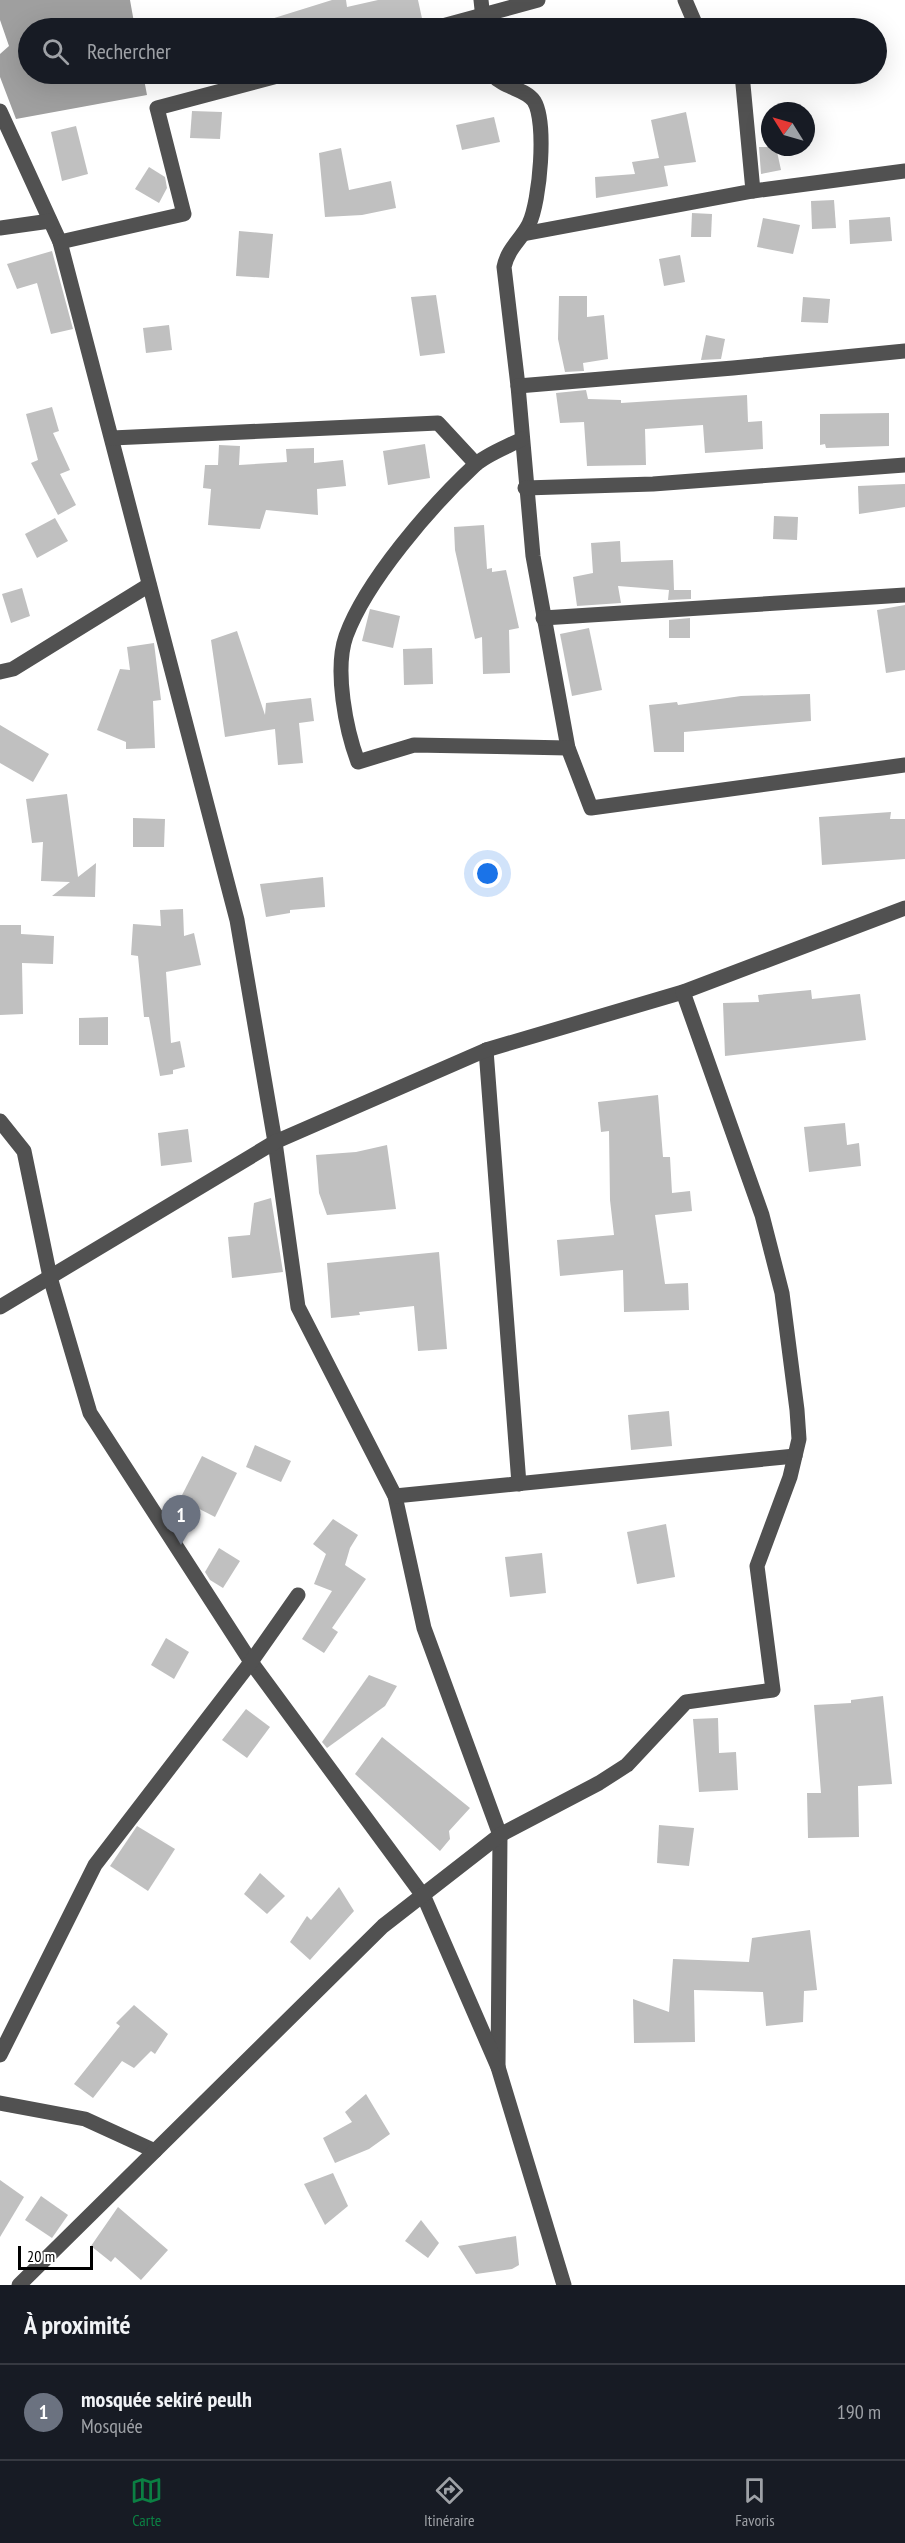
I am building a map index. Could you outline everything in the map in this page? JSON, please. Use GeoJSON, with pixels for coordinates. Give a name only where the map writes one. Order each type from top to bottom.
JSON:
{"type":"FeatureCollection","features":[{"type":"Feature","properties":{"kind":"street"},"geometry":{"type":"LineString","coordinates":[[483,14],[538,0]]}},
{"type":"Feature","properties":{"kind":"street"},"geometry":{"type":"LineString","coordinates":[[685,0],[693,18]]}},
{"type":"Feature","properties":{"kind":"street"},"geometry":{"type":"LineString","coordinates":[[60,242],[184,214],[157,108],[250,84]]}},
{"type":"Feature","properties":{"kind":"street"},"geometry":{"type":"LineString","coordinates":[[503,84],[528,95],[536,105],[541,147],[535,209],[523,234],[510,249],[504,267],[519,386],[525,488],[543,618],[568,748],[591,808],[905,765]]}},
{"type":"Feature","properties":{"kind":"street"},"geometry":{"type":"LineString","coordinates":[[743,84],[753,191]]}},
{"type":"Feature","properties":{"kind":"street"},"geometry":{"type":"LineString","coordinates":[[0,111],[60,242],[237,920],[275,1142],[298,1307],[395,1496],[424,1628],[500,1835],[498,2067]]}},
{"type":"Feature","properties":{"kind":"street"},"geometry":{"type":"LineString","coordinates":[[523,234],[753,191],[905,171]]}},
{"type":"Feature","properties":{"kind":"street"},"geometry":{"type":"LineString","coordinates":[[0,228],[50,221]]}},
{"type":"Feature","properties":{"kind":"street"},"geometry":{"type":"LineString","coordinates":[[519,386],[905,351]]}},
{"type":"Feature","properties":{"kind":"street"},"geometry":{"type":"LineString","coordinates":[[112,438],[438,423],[476,464]]}},
{"type":"Feature","properties":{"kind":"street"},"geometry":{"type":"LineString","coordinates":[[522,439],[476,464],[420,524],[369,590],[346,637],[342,664],[348,736],[358,762],[414,746],[568,748]]}},
{"type":"Feature","properties":{"kind":"street"},"geometry":{"type":"LineString","coordinates":[[525,488],[653,484],[905,465]]}},
{"type":"Feature","properties":{"kind":"street"},"geometry":{"type":"LineString","coordinates":[[0,672],[13,669],[149,585]]}},
{"type":"Feature","properties":{"kind":"street"},"geometry":{"type":"LineString","coordinates":[[543,618],[905,595]]}},
{"type":"Feature","properties":{"kind":"street"},"geometry":{"type":"LineString","coordinates":[[0,1307],[275,1142],[486,1050],[683,992],[905,908]]}},
{"type":"Feature","properties":{"kind":"street"},"geometry":{"type":"LineString","coordinates":[[19,2285],[383,1926],[500,1835],[599,1783],[627,1765],[686,1702],[773,1690],[757,1566],[776,1519],[799,1439],[782,1293],[762,1215],[683,992]]}},
{"type":"Feature","properties":{"kind":"street"},"geometry":{"type":"LineString","coordinates":[[486,1050],[519,1484]]}},
{"type":"Feature","properties":{"kind":"street"},"geometry":{"type":"LineString","coordinates":[[0,1121],[24,1151],[50,1277],[90,1413],[251,1662],[424,1896],[498,2067],[564,2285]]}},
{"type":"Feature","properties":{"kind":"street"},"geometry":{"type":"LineString","coordinates":[[395,1496],[795,1456]]}},
{"type":"Feature","properties":{"kind":"street"},"geometry":{"type":"LineString","coordinates":[[0,2055],[95,1865],[251,1662],[298,1595]]}},
{"type":"Feature","properties":{"kind":"street"},"geometry":{"type":"LineString","coordinates":[[0,2103],[85,2119],[155,2151]]}},
{"type":"Feature","properties":{"kind":"shaded area"},"geometry":{"type":"Polygon","coordinates":[[[0,0],[130,0],[133,18],[18,18],[18,84],[145,84],[147,95],[16,119],[0,77],[0,54],[9,46],[0,20],[0,0]]]}},
{"type":"Feature","properties":{"kind":"building"},"geometry":{"type":"Polygon","coordinates":[[[332,0],[346,0],[347,7],[378,0],[418,0],[422,18],[274,18],[332,0]]]}},
{"type":"Feature","properties":{"kind":"building"},"geometry":{"type":"Polygon","coordinates":[[[192,111],[222,112],[220,139],[190,138],[192,111]]]}},
{"type":"Feature","properties":{"kind":"building"},"geometry":{"type":"Polygon","coordinates":[[[686,112],[696,162],[664,166],[668,186],[596,198],[595,177],[635,174],[632,162],[659,158],[651,120],[686,112]]]}},
{"type":"Feature","properties":{"kind":"building"},"geometry":{"type":"Polygon","coordinates":[[[494,117],[500,142],[462,150],[456,125],[494,117]]]}},
{"type":"Feature","properties":{"kind":"building"},"geometry":{"type":"Polygon","coordinates":[[[76,126],[88,174],[62,181],[51,132],[76,126]]]}},
{"type":"Feature","properties":{"kind":"building"},"geometry":{"type":"Polygon","coordinates":[[[759,147],[761,147],[761,156],[778,156],[781,170],[761,174],[759,147]]]}},
{"type":"Feature","properties":{"kind":"building"},"geometry":{"type":"Polygon","coordinates":[[[341,148],[349,190],[391,181],[396,208],[362,215],[325,217],[319,153],[341,148]]]}},
{"type":"Feature","properties":{"kind":"building"},"geometry":{"type":"Polygon","coordinates":[[[149,167],[165,177],[167,188],[159,203],[135,189],[149,167]]]}},
{"type":"Feature","properties":{"kind":"building"},"geometry":{"type":"Polygon","coordinates":[[[834,200],[836,228],[812,229],[811,201],[834,200]]]}},
{"type":"Feature","properties":{"kind":"building"},"geometry":{"type":"Polygon","coordinates":[[[692,213],[712,214],[711,237],[691,237],[692,213]]]}},
{"type":"Feature","properties":{"kind":"building"},"geometry":{"type":"Polygon","coordinates":[[[890,217],[892,241],[850,244],[849,220],[890,217]]]}},
{"type":"Feature","properties":{"kind":"building"},"geometry":{"type":"Polygon","coordinates":[[[763,218],[800,225],[793,254],[757,247],[763,218]]]}},
{"type":"Feature","properties":{"kind":"building"},"geometry":{"type":"Polygon","coordinates":[[[239,231],[273,234],[269,278],[236,276],[239,231]]]}},
{"type":"Feature","properties":{"kind":"building"},"geometry":{"type":"Polygon","coordinates":[[[52,251],[73,329],[51,334],[37,283],[17,289],[7,264],[52,251]]]}},
{"type":"Feature","properties":{"kind":"building"},"geometry":{"type":"Polygon","coordinates":[[[680,255],[685,282],[664,286],[659,259],[680,255]]]}},
{"type":"Feature","properties":{"kind":"building"},"geometry":{"type":"Polygon","coordinates":[[[436,295],[445,353],[420,356],[411,297],[436,295]]]}},
{"type":"Feature","properties":{"kind":"building"},"geometry":{"type":"Polygon","coordinates":[[[559,296],[587,296],[587,317],[604,315],[608,359],[583,363],[584,371],[565,372],[558,339],[559,296]]]}},
{"type":"Feature","properties":{"kind":"building"},"geometry":{"type":"Polygon","coordinates":[[[803,297],[830,299],[828,323],[801,322],[803,297]]]}},
{"type":"Feature","properties":{"kind":"building"},"geometry":{"type":"Polygon","coordinates":[[[169,325],[172,350],[146,353],[143,328],[169,325]]]}},
{"type":"Feature","properties":{"kind":"building"},"geometry":{"type":"Polygon","coordinates":[[[706,335],[725,339],[721,359],[701,360],[706,335]]]}},
{"type":"Feature","properties":{"kind":"building"},"geometry":{"type":"Polygon","coordinates":[[[586,390],[588,399],[621,400],[621,403],[747,395],[748,422],[762,421],[763,449],[705,453],[703,425],[645,429],[646,465],[587,466],[584,422],[560,423],[556,393],[586,390]]]}},
{"type":"Feature","properties":{"kind":"building"},"geometry":{"type":"Polygon","coordinates":[[[52,407],[59,431],[53,433],[70,470],[60,474],[76,505],[58,515],[31,463],[38,460],[26,414],[52,407]]]}},
{"type":"Feature","properties":{"kind":"building"},"geometry":{"type":"Polygon","coordinates":[[[889,413],[889,446],[826,448],[825,444],[820,445],[820,414],[889,413]]]}},
{"type":"Feature","properties":{"kind":"building"},"geometry":{"type":"Polygon","coordinates":[[[425,444],[430,478],[388,485],[383,451],[425,444]]]}},
{"type":"Feature","properties":{"kind":"building"},"geometry":{"type":"Polygon","coordinates":[[[219,445],[240,446],[239,465],[287,462],[286,449],[314,448],[314,463],[343,460],[346,486],[317,489],[318,515],[266,510],[260,529],[208,525],[211,489],[203,488],[205,465],[218,465],[219,445]]]}},
{"type":"Feature","properties":{"kind":"building"},"geometry":{"type":"Polygon","coordinates":[[[905,484],[905,507],[859,514],[858,486],[905,484]]]}},
{"type":"Feature","properties":{"kind":"building"},"geometry":{"type":"Polygon","coordinates":[[[774,516],[798,517],[797,540],[773,539],[774,516]]]}},
{"type":"Feature","properties":{"kind":"building"},"geometry":{"type":"Polygon","coordinates":[[[55,518],[68,541],[37,558],[25,534],[55,518]]]}},
{"type":"Feature","properties":{"kind":"building"},"geometry":{"type":"Polygon","coordinates":[[[484,525],[487,569],[492,568],[492,572],[506,570],[519,628],[509,630],[510,673],[483,674],[482,637],[475,639],[455,550],[454,527],[484,525]]]}},
{"type":"Feature","properties":{"kind":"building"},"geometry":{"type":"Polygon","coordinates":[[[620,541],[621,562],[673,560],[674,590],[691,590],[691,599],[668,600],[669,590],[618,586],[621,603],[577,606],[573,577],[593,573],[591,543],[620,541]]]}},
{"type":"Feature","properties":{"kind":"building"},"geometry":{"type":"Polygon","coordinates":[[[22,588],[30,616],[11,623],[2,594],[22,588]]]}},
{"type":"Feature","properties":{"kind":"building"},"geometry":{"type":"Polygon","coordinates":[[[905,605],[905,670],[886,673],[877,610],[905,605]]]}},
{"type":"Feature","properties":{"kind":"building"},"geometry":{"type":"Polygon","coordinates":[[[370,609],[400,616],[393,648],[362,641],[370,609]]]}},
{"type":"Feature","properties":{"kind":"building"},"geometry":{"type":"Polygon","coordinates":[[[690,618],[690,638],[669,638],[669,620],[690,618]]]}},
{"type":"Feature","properties":{"kind":"building"},"geometry":{"type":"Polygon","coordinates":[[[589,628],[602,690],[572,696],[560,634],[589,628]]]}},
{"type":"Feature","properties":{"kind":"building"},"geometry":{"type":"Polygon","coordinates":[[[237,631],[265,715],[266,703],[311,698],[314,721],[299,723],[303,763],[278,765],[275,729],[225,737],[211,640],[237,631]]]}},
{"type":"Feature","properties":{"kind":"building"},"geometry":{"type":"Polygon","coordinates":[[[154,643],[161,700],[153,701],[155,748],[126,749],[126,742],[97,730],[120,669],[130,670],[127,647],[154,643]]]}},
{"type":"Feature","properties":{"kind":"building"},"geometry":{"type":"Polygon","coordinates":[[[432,648],[433,684],[404,685],[403,649],[432,648]]]}},
{"type":"Feature","properties":{"kind":"building"},"geometry":{"type":"Polygon","coordinates":[[[810,694],[811,721],[684,732],[684,752],[654,752],[649,705],[677,702],[678,705],[741,696],[810,694]]]}},
{"type":"Feature","properties":{"kind":"building"},"geometry":{"type":"Polygon","coordinates":[[[0,725],[49,754],[33,782],[0,763],[0,725]]]}},
{"type":"Feature","properties":{"kind":"building"},"geometry":{"type":"Polygon","coordinates":[[[67,794],[78,877],[96,863],[95,897],[52,896],[70,882],[41,881],[43,842],[32,843],[26,799],[67,794]]]}},
{"type":"Feature","properties":{"kind":"building"},"geometry":{"type":"Polygon","coordinates":[[[891,812],[890,819],[905,819],[905,859],[822,865],[819,817],[891,812]]]}},
{"type":"Feature","properties":{"kind":"building"},"geometry":{"type":"Polygon","coordinates":[[[133,818],[165,819],[164,847],[133,847],[133,818]]]}},
{"type":"Feature","properties":{"kind":"building"},"geometry":{"type":"Polygon","coordinates":[[[323,877],[325,907],[290,910],[290,913],[266,917],[260,884],[323,877]]]}},
{"type":"Feature","properties":{"kind":"building"},"geometry":{"type":"Polygon","coordinates":[[[183,909],[184,936],[194,933],[201,965],[166,972],[171,1043],[180,1041],[185,1067],[173,1070],[173,1074],[160,1076],[149,1017],[144,1017],[138,956],[131,955],[133,924],[161,926],[160,910],[183,909]]]}},
{"type":"Feature","properties":{"kind":"building"},"geometry":{"type":"Polygon","coordinates":[[[0,925],[21,925],[21,934],[54,936],[53,964],[22,963],[23,1014],[0,1015],[0,925]]]}},
{"type":"Feature","properties":{"kind":"building"},"geometry":{"type":"Polygon","coordinates":[[[811,990],[812,999],[860,994],[866,1040],[725,1056],[723,1003],[759,1002],[758,995],[811,990]]]}},
{"type":"Feature","properties":{"kind":"building"},"geometry":{"type":"Polygon","coordinates":[[[108,1017],[108,1045],[79,1045],[79,1018],[108,1017]]]}},
{"type":"Feature","properties":{"kind":"building"},"geometry":{"type":"Polygon","coordinates":[[[658,1095],[663,1157],[670,1157],[672,1193],[690,1191],[692,1211],[655,1215],[665,1284],[688,1283],[689,1310],[624,1312],[623,1270],[560,1276],[557,1240],[614,1235],[610,1200],[609,1131],[601,1132],[598,1102],[658,1095]]]}},
{"type":"Feature","properties":{"kind":"building"},"geometry":{"type":"Polygon","coordinates":[[[845,1123],[847,1145],[859,1143],[861,1166],[809,1172],[804,1127],[845,1123]]]}},
{"type":"Feature","properties":{"kind":"building"},"geometry":{"type":"Polygon","coordinates":[[[188,1129],[192,1162],[161,1166],[158,1133],[188,1129]]]}},
{"type":"Feature","properties":{"kind":"building"},"geometry":{"type":"Polygon","coordinates":[[[387,1145],[396,1209],[327,1215],[319,1193],[316,1155],[356,1152],[387,1145]]]}},
{"type":"Feature","properties":{"kind":"building"},"geometry":{"type":"Polygon","coordinates":[[[271,1198],[283,1272],[232,1278],[228,1237],[250,1235],[254,1203],[271,1198]]]}},
{"type":"Feature","properties":{"kind":"building"},"geometry":{"type":"Polygon","coordinates":[[[439,1252],[447,1349],[418,1351],[414,1306],[359,1312],[360,1315],[331,1318],[327,1263],[439,1252]]]}},
{"type":"Feature","properties":{"kind":"building"},"geometry":{"type":"Polygon","coordinates":[[[669,1411],[672,1446],[631,1450],[628,1415],[669,1411]]]}},
{"type":"Feature","properties":{"kind":"building"},"geometry":{"type":"Polygon","coordinates":[[[255,1445],[291,1461],[281,1482],[246,1467],[255,1445]]]}},
{"type":"Feature","properties":{"kind":"building"},"geometry":{"type":"Polygon","coordinates":[[[202,1456],[237,1473],[215,1517],[180,1499],[202,1456]]]}},
{"type":"Feature","properties":{"kind":"building"},"geometry":{"type":"Polygon","coordinates":[[[333,1519],[358,1535],[350,1548],[345,1565],[366,1579],[332,1628],[338,1632],[324,1653],[302,1639],[332,1591],[314,1584],[326,1554],[313,1544],[333,1519]]]}},
{"type":"Feature","properties":{"kind":"building"},"geometry":{"type":"Polygon","coordinates":[[[666,1524],[675,1577],[637,1584],[627,1532],[666,1524]]]}},
{"type":"Feature","properties":{"kind":"building"},"geometry":{"type":"Polygon","coordinates":[[[219,1548],[240,1561],[223,1588],[210,1580],[205,1572],[219,1548]]]}},
{"type":"Feature","properties":{"kind":"building"},"geometry":{"type":"Polygon","coordinates":[[[542,1553],[546,1593],[510,1597],[505,1557],[542,1553]]]}},
{"type":"Feature","properties":{"kind":"building"},"geometry":{"type":"Polygon","coordinates":[[[166,1638],[189,1652],[174,1679],[151,1665],[166,1638]]]}},
{"type":"Feature","properties":{"kind":"building"},"geometry":{"type":"Polygon","coordinates":[[[369,1675],[397,1686],[385,1706],[327,1748],[322,1742],[369,1675]]]}},
{"type":"Feature","properties":{"kind":"building"},"geometry":{"type":"Polygon","coordinates":[[[883,1696],[892,1784],[858,1786],[859,1837],[808,1838],[807,1793],[821,1793],[814,1705],[851,1703],[851,1700],[883,1696]]]}},
{"type":"Feature","properties":{"kind":"building"},"geometry":{"type":"Polygon","coordinates":[[[246,1709],[270,1727],[247,1758],[222,1740],[246,1709]]]}},
{"type":"Feature","properties":{"kind":"building"},"geometry":{"type":"Polygon","coordinates":[[[718,1718],[719,1753],[736,1752],[738,1790],[699,1792],[693,1719],[718,1718]]]}},
{"type":"Feature","properties":{"kind":"building"},"geometry":{"type":"Polygon","coordinates":[[[382,1737],[470,1808],[449,1831],[450,1839],[440,1851],[355,1774],[382,1737]]]}},
{"type":"Feature","properties":{"kind":"building"},"geometry":{"type":"Polygon","coordinates":[[[659,1825],[694,1828],[689,1866],[657,1863],[659,1825]]]}},
{"type":"Feature","properties":{"kind":"building"},"geometry":{"type":"Polygon","coordinates":[[[137,1826],[175,1849],[148,1891],[110,1866],[137,1826]]]}},
{"type":"Feature","properties":{"kind":"building"},"geometry":{"type":"Polygon","coordinates":[[[260,1873],[285,1896],[267,1914],[244,1894],[260,1873]]]}},
{"type":"Feature","properties":{"kind":"building"},"geometry":{"type":"Polygon","coordinates":[[[339,1887],[354,1911],[310,1960],[290,1942],[307,1916],[311,1920],[339,1887]]]}},
{"type":"Feature","properties":{"kind":"building"},"geometry":{"type":"Polygon","coordinates":[[[810,1930],[817,1990],[804,1991],[803,2022],[766,2026],[763,1992],[694,1990],[695,2042],[634,2043],[633,1999],[669,2012],[673,1959],[749,1962],[752,1938],[810,1930]]]}},
{"type":"Feature","properties":{"kind":"building"},"geometry":{"type":"Polygon","coordinates":[[[134,2005],[168,2034],[155,2054],[151,2051],[134,2068],[122,2061],[93,2098],[74,2084],[120,2026],[116,2023],[134,2005]]]}},
{"type":"Feature","properties":{"kind":"building"},"geometry":{"type":"Polygon","coordinates":[[[366,2094],[390,2134],[369,2149],[335,2163],[323,2138],[352,2122],[345,2112],[366,2094]]]}},
{"type":"Feature","properties":{"kind":"building"},"geometry":{"type":"Polygon","coordinates":[[[333,2173],[348,2206],[325,2225],[304,2184],[333,2173]]]}},
{"type":"Feature","properties":{"kind":"building"},"geometry":{"type":"Polygon","coordinates":[[[0,2180],[24,2197],[0,2237],[0,2180]]]}},
{"type":"Feature","properties":{"kind":"building"},"geometry":{"type":"Polygon","coordinates":[[[41,2196],[68,2215],[52,2238],[25,2220],[41,2196]]]}},
{"type":"Feature","properties":{"kind":"building"},"geometry":{"type":"Polygon","coordinates":[[[118,2207],[168,2250],[141,2280],[115,2257],[111,2262],[91,2246],[118,2207]]]}},
{"type":"Feature","properties":{"kind":"building"},"geometry":{"type":"Polygon","coordinates":[[[421,2220],[439,2243],[428,2258],[405,2241],[421,2220]]]}},
{"type":"Feature","properties":{"kind":"building"},"geometry":{"type":"Polygon","coordinates":[[[516,2236],[519,2265],[512,2269],[476,2274],[458,2246],[516,2236]]]}},
{"type":"Feature","properties":{"kind":"place","name":"mosquée sekiré peulh"},"geometry":{"type":"Point","coordinates":[181,1545]}}]}
